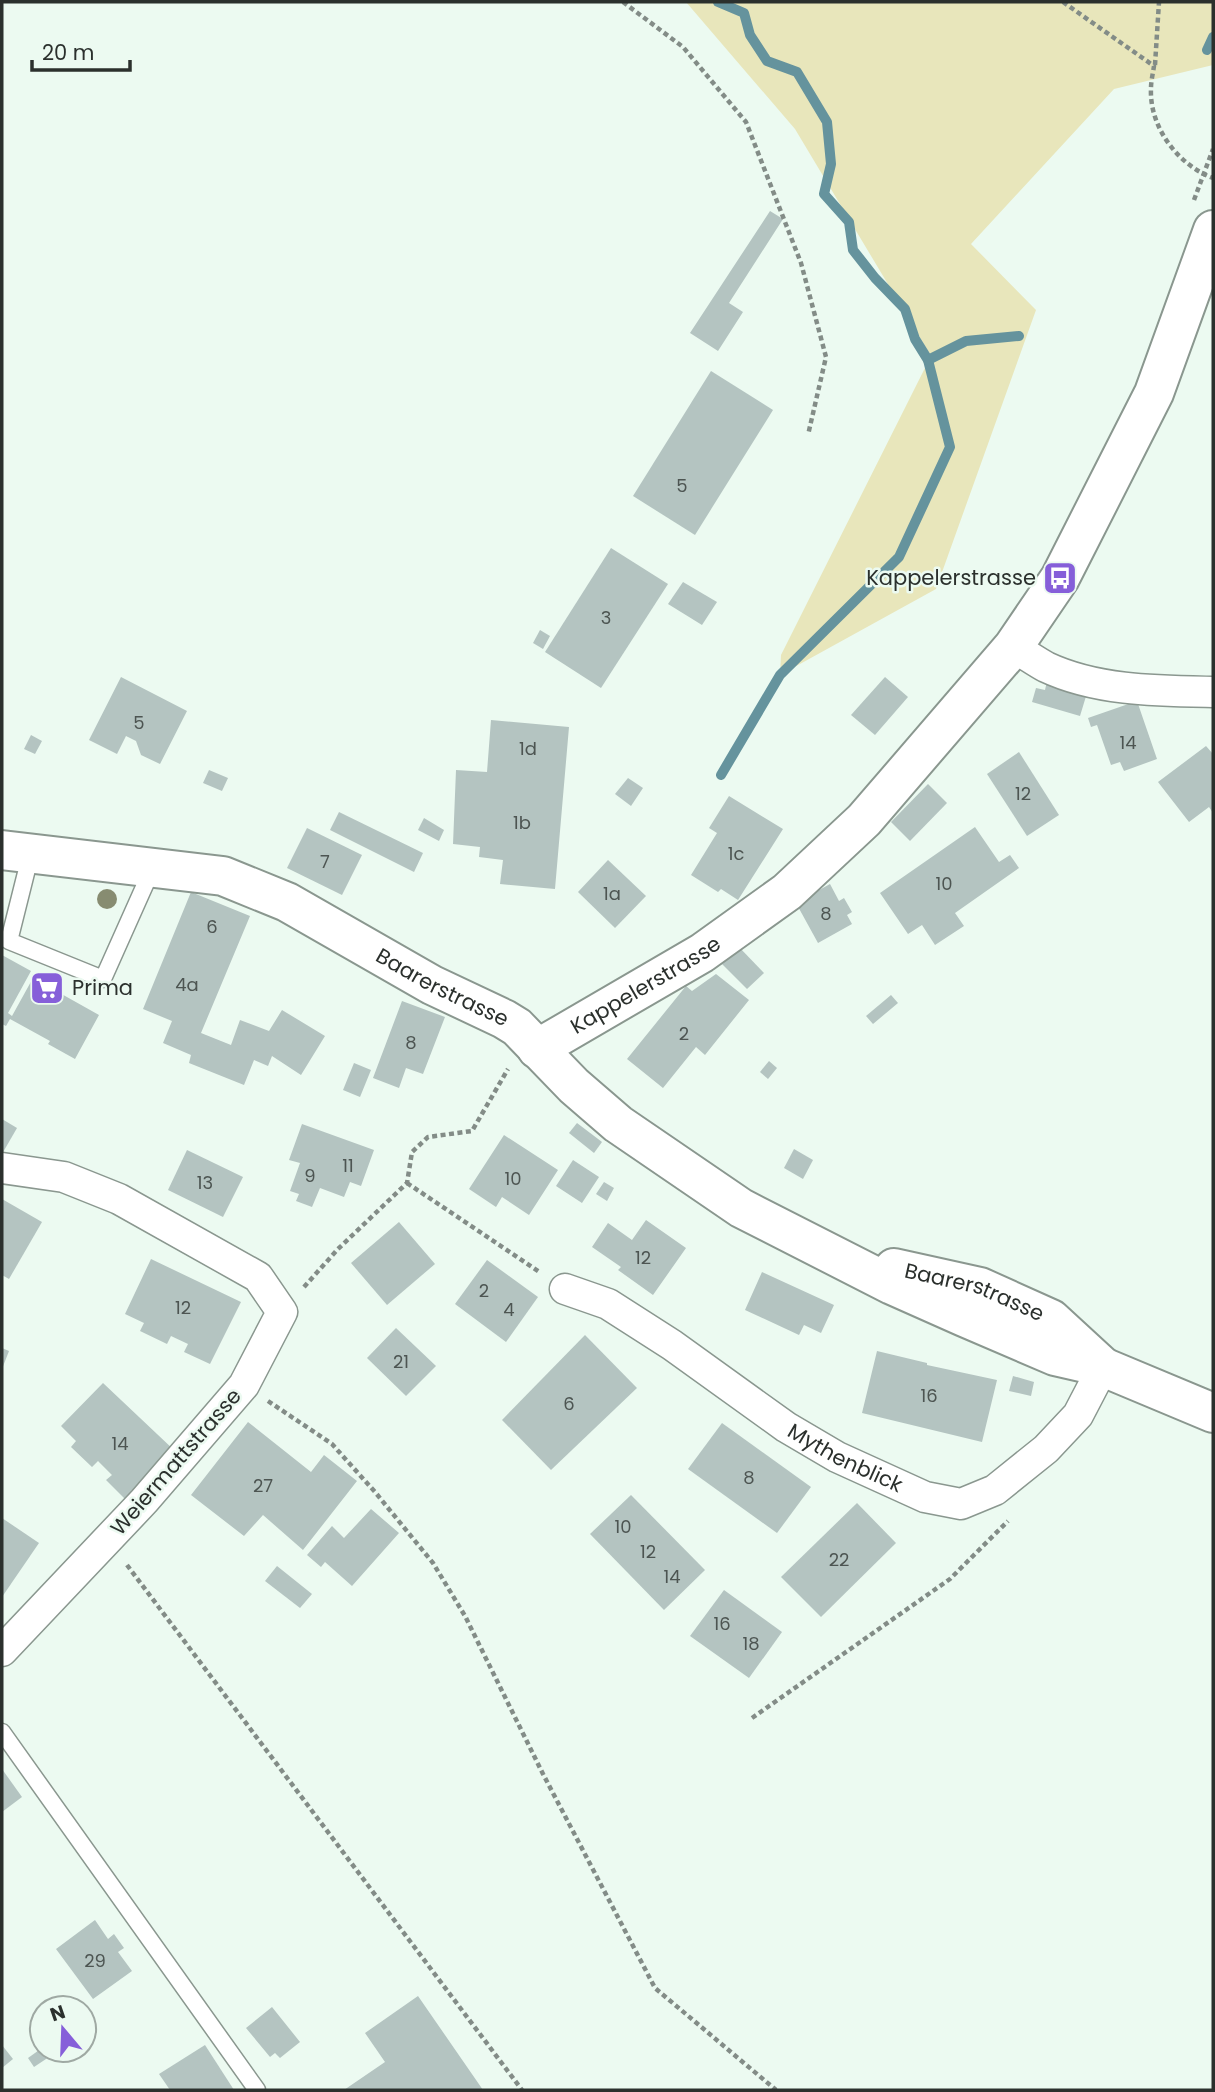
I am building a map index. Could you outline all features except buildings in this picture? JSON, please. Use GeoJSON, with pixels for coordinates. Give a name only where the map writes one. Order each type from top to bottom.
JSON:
{"type":"FeatureCollection","features":[{"type":"Feature","properties":{"kind":"street","name":"Kappelerstrasse"},"geometry":{"type":"LineString","coordinates":[[537,1049],[702,953],[787,892],[864,820],[1013,647],[1060,578],[1154,393],[1204,215]]}},
{"type":"Feature","properties":{"kind":"street"},"geometry":{"type":"LineString","coordinates":[[1013,647],[1047,667],[1087,681],[1144,690],[1213,692]]}},
{"type":"Feature","properties":{"kind":"street","name":"Baarerstrasse"},"geometry":{"type":"LineString","coordinates":[[17,851],[223,876],[287,902],[432,985],[517,1027],[574,1086],[618,1124],[741,1208],[828,1251],[980,1287],[1051,1319],[1103,1367],[1213,1413]]}},
{"type":"Feature","properties":{"kind":"street"},"geometry":{"type":"LineString","coordinates":[[2,1168],[64,1177],[119,1199],[258,1277],[282,1312]]}},
{"type":"Feature","properties":{"kind":"street","name":"Mythenblick"},"geometry":{"type":"LineString","coordinates":[[565,1289],[608,1304],[672,1345],[786,1427],[837,1457],[925,1497],[961,1504],[995,1490],[1046,1449],[1078,1415],[1103,1367]]}},
{"type":"Feature","properties":{"kind":"street","name":"Weiermattstrasse"},"geometry":{"type":"LineString","coordinates":[[2,1651],[144,1502],[244,1385],[282,1312]]}},
{"type":"Feature","properties":{"kind":"lane"},"geometry":{"type":"LineString","coordinates":[[17,851],[9,941],[103,979],[153,867]]}},
{"type":"Feature","properties":{"kind":"lane"},"geometry":{"type":"LineString","coordinates":[[2,1732],[257,2090]]}},
{"type":"Feature","properties":{"kind":"path"},"geometry":{"type":"LineString","coordinates":[[623,2],[683,47],[746,122],[801,263],[826,357],[808,435]]}},
{"type":"Feature","properties":{"kind":"path"},"geometry":{"type":"LineString","coordinates":[[1063,2],[1154,66]]}},
{"type":"Feature","properties":{"kind":"path"},"geometry":{"type":"LineString","coordinates":[[1159,2],[1151,90],[1155,119],[1168,143],[1185,161],[1213,178]]}},
{"type":"Feature","properties":{"kind":"path"},"geometry":{"type":"LineString","coordinates":[[1204,215],[1205,175],[1213,149]]}},
{"type":"Feature","properties":{"kind":"path"},"geometry":{"type":"LineString","coordinates":[[282,1312],[338,1248],[407,1183],[412,1152],[428,1137],[472,1131],[513,1062],[537,1049]]}},
{"type":"Feature","properties":{"kind":"path"},"geometry":{"type":"LineString","coordinates":[[407,1183],[565,1289]]}},
{"type":"Feature","properties":{"kind":"path"},"geometry":{"type":"LineString","coordinates":[[244,1385],[332,1444],[433,1563],[465,1616],[655,1988],[776,2090]]}},
{"type":"Feature","properties":{"kind":"path"},"geometry":{"type":"LineString","coordinates":[[752,1718],[950,1579],[1009,1520]]}},
{"type":"Feature","properties":{"kind":"path"},"geometry":{"type":"LineString","coordinates":[[108,1539],[522,2090]]}},
{"type":"Feature","properties":{"kind":"shaded area"},"geometry":{"type":"Polygon","coordinates":[[[686,2],[1213,2],[1213,65],[1114,89],[971,244],[1036,310],[936,589],[780,675],[781,655],[931,356],[795,129],[686,2]]]}},
{"type":"Feature","properties":{"kind":"waterway"},"geometry":{"type":"LineString","coordinates":[[718,2],[744,13],[750,35],[767,61],[797,72],[827,122],[831,164],[824,194],[849,222],[853,250],[905,309],[915,339],[928,360],[950,447],[899,557],[780,675],[721,775]]}},
{"type":"Feature","properties":{"kind":"waterway"},"geometry":{"type":"LineString","coordinates":[[1207,50],[1213,37]]}},
{"type":"Feature","properties":{"kind":"waterway"},"geometry":{"type":"LineString","coordinates":[[928,360],[966,341],[1019,336]]}},
{"type":"Feature","properties":{"kind":"place","name":"Kappelerstrasse"},"geometry":{"type":"Point","coordinates":[1060,578]}},
{"type":"Feature","properties":{"kind":"place","name":"Prima"},"geometry":{"type":"Point","coordinates":[47,988]}}]}
